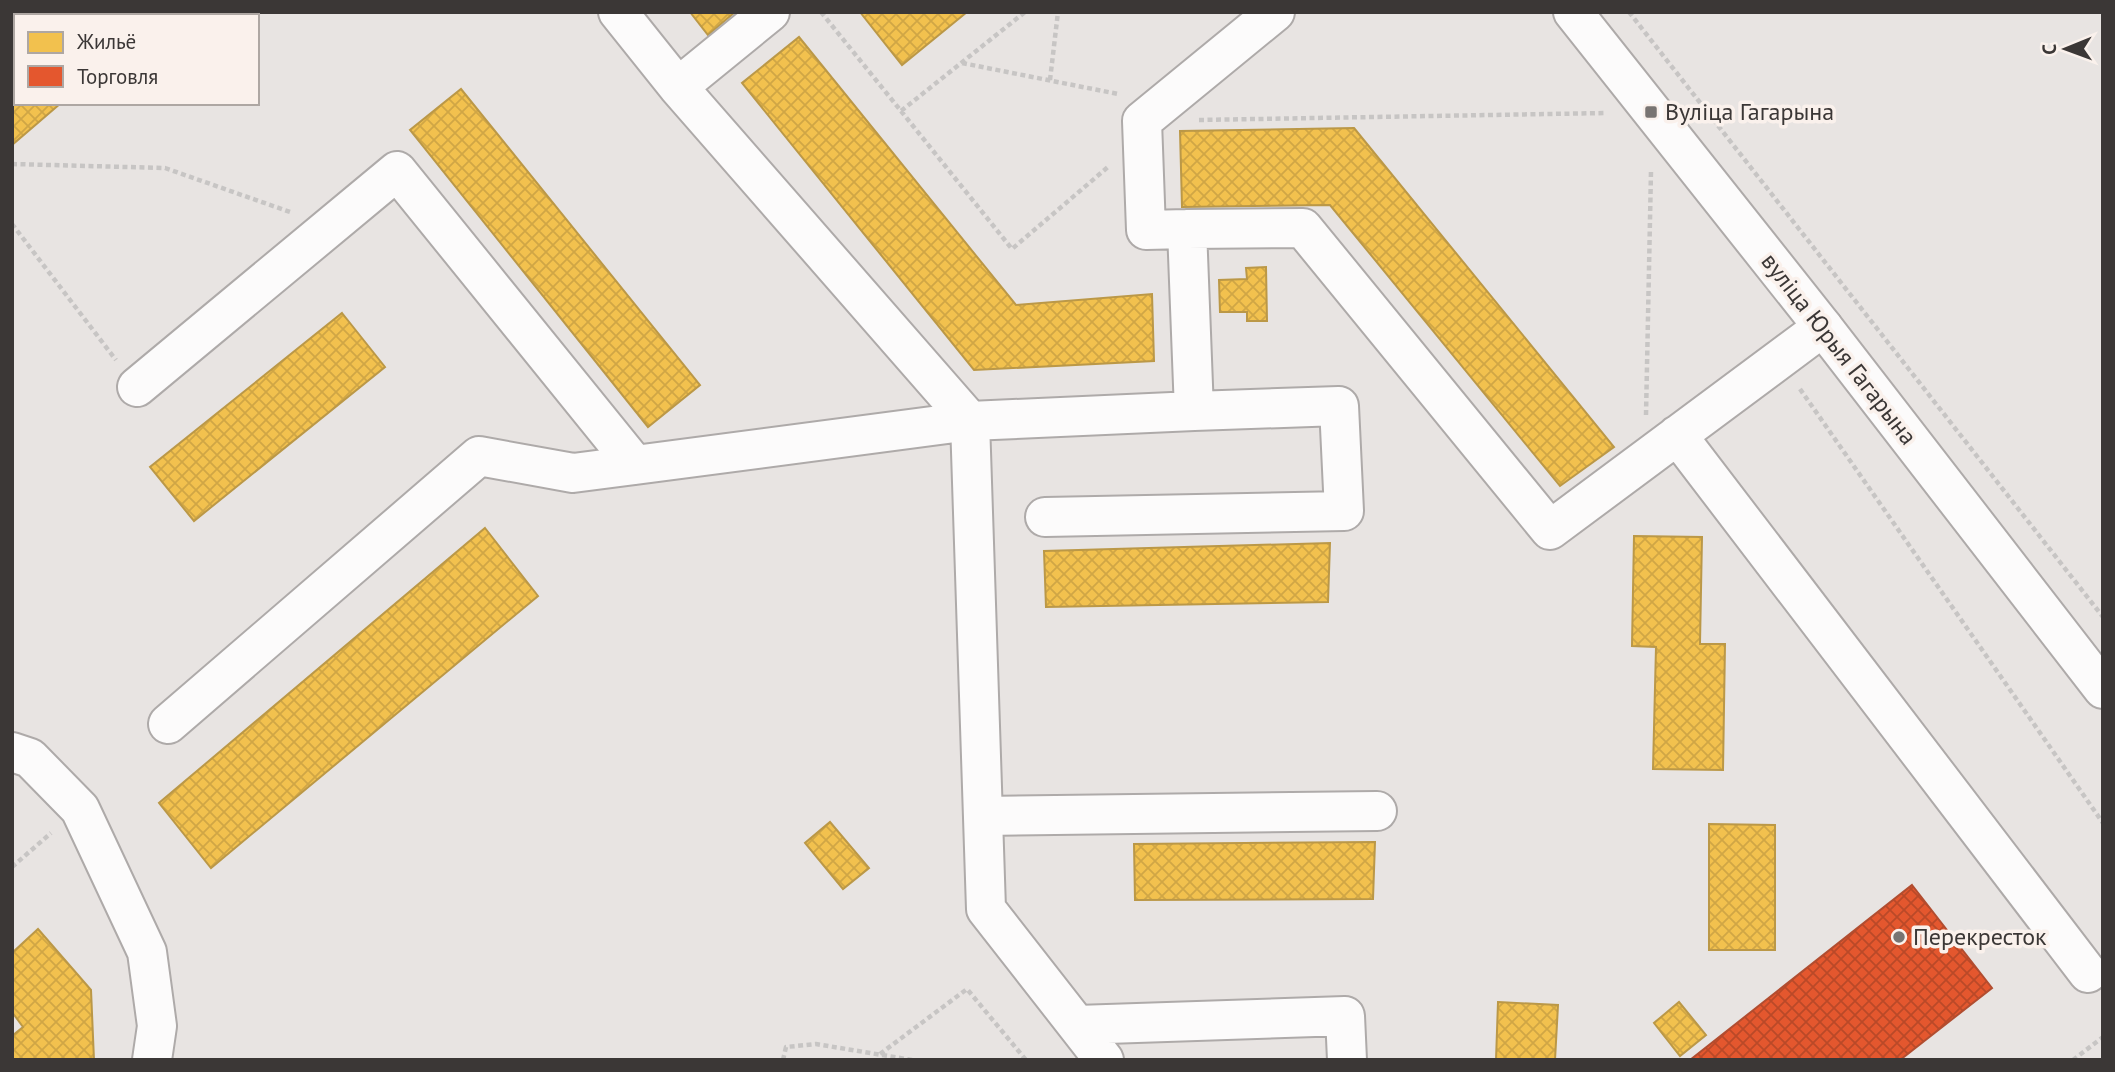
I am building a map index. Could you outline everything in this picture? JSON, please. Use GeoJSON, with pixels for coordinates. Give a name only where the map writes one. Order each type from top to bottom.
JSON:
{"type":"FeatureCollection","features":[{"type":"Feature","properties":{"kind":"main road"},"geometry":{"type":"LineString","coordinates":[[618,12],[678,87],[970,421],[986,909],[1104,1060]]}},
{"type":"Feature","properties":{"kind":"main road"},"geometry":{"type":"LineString","coordinates":[[678,87],[770,12]]}},
{"type":"Feature","properties":{"kind":"main road"},"geometry":{"type":"LineString","coordinates":[[1275,12],[1180,112],[1142,121],[1146,230],[1303,228],[1550,530],[1823,327]]}},
{"type":"Feature","properties":{"kind":"main road","name":"вуліца Юрыя Гагарына"},"geometry":{"type":"LineString","coordinates":[[1573,12],[1823,327],[2103,689]]}},
{"type":"Feature","properties":{"kind":"main road"},"geometry":{"type":"LineString","coordinates":[[137,387],[397,171],[635,465]]}},
{"type":"Feature","properties":{"kind":"main road"},"geometry":{"type":"LineString","coordinates":[[1187,229],[1194,411]]}},
{"type":"Feature","properties":{"kind":"main road"},"geometry":{"type":"LineString","coordinates":[[168,724],[479,456],[573,473],[970,421],[1339,406],[1344,511],[1045,517]]}},
{"type":"Feature","properties":{"kind":"main road"},"geometry":{"type":"LineString","coordinates":[[1677,435],[2088,973]]}},
{"type":"Feature","properties":{"kind":"main road"},"geometry":{"type":"LineString","coordinates":[[12,752],[30,758],[80,808],[147,952],[157,1026],[152,1060]]}},
{"type":"Feature","properties":{"kind":"main road"},"geometry":{"type":"LineString","coordinates":[[983,816],[1377,811]]}},
{"type":"Feature","properties":{"kind":"main road"},"geometry":{"type":"LineString","coordinates":[[1077,1025],[1345,1016],[1347,1060]]}},
{"type":"Feature","properties":{"kind":"path"},"geometry":{"type":"LineString","coordinates":[[821,12],[1012,249],[1142,138]]}},
{"type":"Feature","properties":{"kind":"path"},"geometry":{"type":"LineString","coordinates":[[901,111],[1025,12]]}},
{"type":"Feature","properties":{"kind":"path"},"geometry":{"type":"LineString","coordinates":[[1050,80],[1058,12]]}},
{"type":"Feature","properties":{"kind":"path"},"geometry":{"type":"LineString","coordinates":[[1629,12],[2103,617]]}},
{"type":"Feature","properties":{"kind":"path"},"geometry":{"type":"LineString","coordinates":[[961,63],[1050,80],[1180,112],[1606,113]]}},
{"type":"Feature","properties":{"kind":"path"},"geometry":{"type":"LineString","coordinates":[[12,164],[164,168],[331,226]]}},
{"type":"Feature","properties":{"kind":"path"},"geometry":{"type":"LineString","coordinates":[[1645,460],[1651,171]]}},
{"type":"Feature","properties":{"kind":"path"},"geometry":{"type":"LineString","coordinates":[[12,224],[137,387]]}},
{"type":"Feature","properties":{"kind":"path"},"geometry":{"type":"LineString","coordinates":[[1779,360],[2103,823]]}},
{"type":"Feature","properties":{"kind":"path"},"geometry":{"type":"LineString","coordinates":[[12,867],[80,808]]}},
{"type":"Feature","properties":{"kind":"path"},"geometry":{"type":"LineString","coordinates":[[880,1055],[967,989],[1026,1060]]}},
{"type":"Feature","properties":{"kind":"path"},"geometry":{"type":"LineString","coordinates":[[2073,1060],[2103,1037]]}},
{"type":"Feature","properties":{"kind":"path"},"geometry":{"type":"LineString","coordinates":[[783,1060],[786,1047],[816,1044],[912,1060]]}},
{"type":"Feature","properties":{"kind":"building: Жильё"},"geometry":{"type":"Polygon","coordinates":[[[38,12],[166,12],[164,14],[36,14],[38,12]]]}},
{"type":"Feature","properties":{"kind":"building: Жильё"},"geometry":{"type":"Polygon","coordinates":[[[690,12],[735,12],[708,35],[690,12]]]}},
{"type":"Feature","properties":{"kind":"building: Жильё"},"geometry":{"type":"Polygon","coordinates":[[[860,12],[967,12],[902,65],[860,12]]]}},
{"type":"Feature","properties":{"kind":"building: Жильё"},"geometry":{"type":"Polygon","coordinates":[[[14,34],[14,105],[59,105],[12,145],[14,34]]]}},
{"type":"Feature","properties":{"kind":"building: Жильё"},"geometry":{"type":"Polygon","coordinates":[[[799,37],[1016,305],[1152,294],[1154,361],[974,370],[742,83],[799,37]]]}},
{"type":"Feature","properties":{"kind":"building: Жильё"},"geometry":{"type":"Polygon","coordinates":[[[461,89],[700,385],[648,427],[410,130],[461,89]]]}},
{"type":"Feature","properties":{"kind":"building: Жильё"},"geometry":{"type":"Polygon","coordinates":[[[1354,128],[1614,447],[1560,486],[1330,205],[1182,207],[1180,131],[1354,128]]]}},
{"type":"Feature","properties":{"kind":"building: Жильё"},"geometry":{"type":"Polygon","coordinates":[[[1266,267],[1267,321],[1247,321],[1247,312],[1220,312],[1219,280],[1247,279],[1246,268],[1266,267]]]}},
{"type":"Feature","properties":{"kind":"building: Жильё"},"geometry":{"type":"Polygon","coordinates":[[[342,313],[385,367],[194,521],[150,467],[342,313]]]}},
{"type":"Feature","properties":{"kind":"building: Жильё"},"geometry":{"type":"Polygon","coordinates":[[[485,528],[538,596],[211,868],[159,803],[485,528]]]}},
{"type":"Feature","properties":{"kind":"building: Жильё"},"geometry":{"type":"Polygon","coordinates":[[[1634,536],[1702,537],[1700,644],[1725,644],[1723,770],[1653,769],[1656,647],[1632,646],[1634,536]]]}},
{"type":"Feature","properties":{"kind":"building: Жильё"},"geometry":{"type":"Polygon","coordinates":[[[1330,543],[1328,602],[1046,607],[1044,551],[1330,543]]]}},
{"type":"Feature","properties":{"kind":"building: Жильё"},"geometry":{"type":"Polygon","coordinates":[[[830,822],[869,868],[843,889],[805,843],[830,822]]]}},
{"type":"Feature","properties":{"kind":"building: Жильё"},"geometry":{"type":"Polygon","coordinates":[[[1709,824],[1775,825],[1775,950],[1709,950],[1709,824]]]}},
{"type":"Feature","properties":{"kind":"building: Жильё"},"geometry":{"type":"Polygon","coordinates":[[[1375,842],[1373,899],[1135,900],[1134,844],[1375,842]]]}},
{"type":"Feature","properties":{"kind":"building: Жильё"},"geometry":{"type":"Polygon","coordinates":[[[38,929],[91,990],[94,1060],[12,1060],[12,1036],[23,1027],[12,1012],[12,953],[38,929]]]}},
{"type":"Feature","properties":{"kind":"building: Жильё"},"geometry":{"type":"Polygon","coordinates":[[[1498,1002],[1558,1005],[1555,1060],[1496,1060],[1498,1002]]]}},
{"type":"Feature","properties":{"kind":"building: Жильё"},"geometry":{"type":"Polygon","coordinates":[[[1679,1002],[1706,1035],[1680,1056],[1654,1023],[1679,1002]]]}},
{"type":"Feature","properties":{"kind":"building: Торговля","name":"Перекресток"},"geometry":{"type":"Polygon","coordinates":[[[1912,885],[1992,988],[1900,1060],[1690,1060],[1912,885]]]}},
{"type":"Feature","properties":{"kind":"place","name":"Вуліца Гагарына"},"geometry":{"type":"Point","coordinates":[1651,112]}},
{"type":"Feature","properties":{"kind":"place","name":"Перекресток"},"geometry":{"type":"Point","coordinates":[1899,937]}}]}
